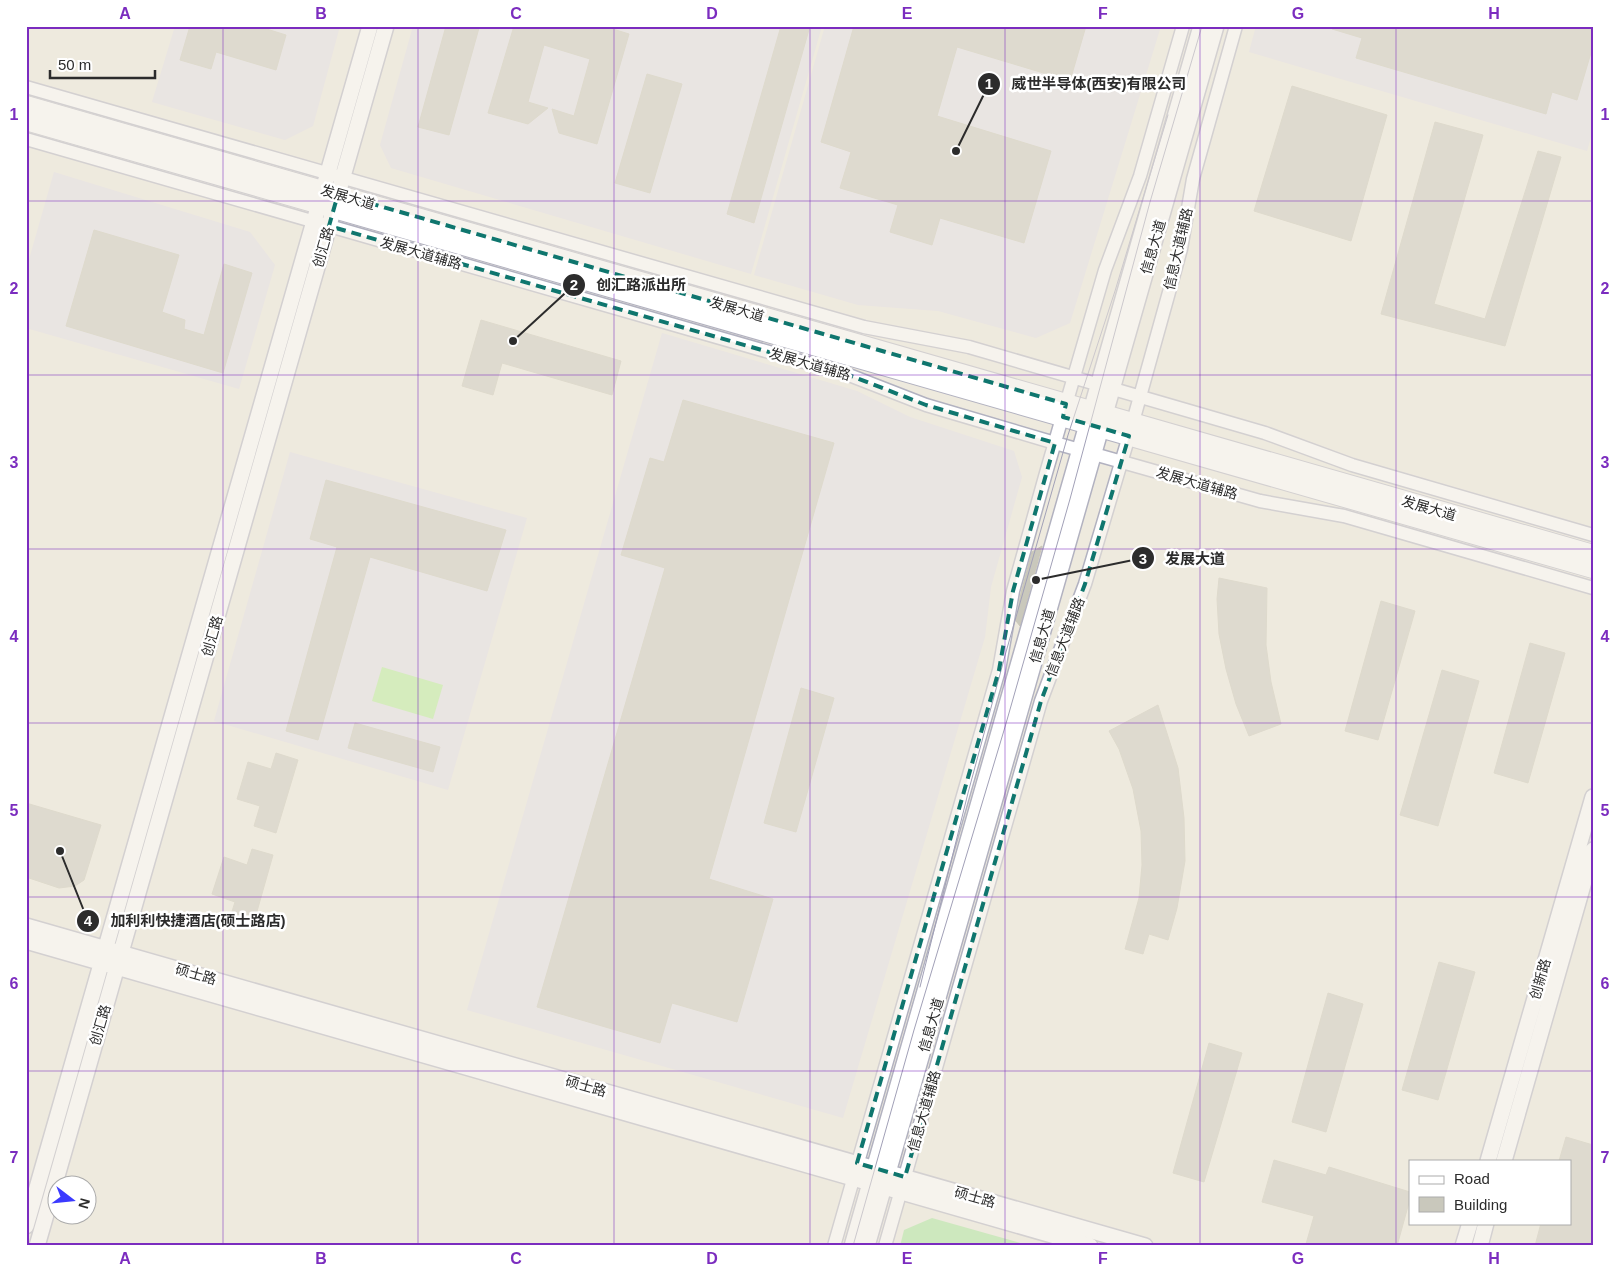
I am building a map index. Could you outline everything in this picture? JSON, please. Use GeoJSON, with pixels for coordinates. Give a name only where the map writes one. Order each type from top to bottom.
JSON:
{"type":"FeatureCollection","features":[{"type":"Feature","properties":{"kind":"main road","name":"发展大道"},"geometry":{"type":"LineString","coordinates":[[26,105],[331,191],[1593,569]]}},
{"type":"Feature","properties":{"kind":"main road","name":"发展大道"},"geometry":{"type":"LineString","coordinates":[[26,121],[331,191]]}},
{"type":"Feature","properties":{"kind":"main road","name":"发展大道"},"geometry":{"type":"LineString","coordinates":[[1131,430],[1593,554]]}},
{"type":"Feature","properties":{"kind":"street","name":"创汇路"},"geometry":{"type":"LineString","coordinates":[[37,1246],[329,226],[331,191],[370,26]]}},
{"type":"Feature","properties":{"kind":"street","name":"创汇路"},"geometry":{"type":"LineString","coordinates":[[26,1226],[314,222],[331,191],[386,26]]}},
{"type":"Feature","properties":{"kind":"street"},"geometry":{"type":"LineString","coordinates":[[834,1246],[999,670],[1013,591],[1064,410],[1105,270],[1140,176],[1183,26]]}},
{"type":"Feature","properties":{"kind":"street","name":"信息大道"},"geometry":{"type":"LineString","coordinates":[[852,1246],[879,1177],[1097,420],[1201,26]]}},
{"type":"Feature","properties":{"kind":"street","name":"信息大道"},"geometry":{"type":"LineString","coordinates":[[1106,387],[1216,26]]}},
{"type":"Feature","properties":{"kind":"street","name":"信息大道辅路"},"geometry":{"type":"LineString","coordinates":[[885,1246],[1041,701],[1085,584],[1122,462],[1181,250],[1193,179],[1236,26]]}},
{"type":"Feature","properties":{"kind":"street"},"geometry":{"type":"LineString","coordinates":[[26,87],[331,191],[864,327],[969,347],[1265,433],[1352,465],[1593,534]]}},
{"type":"Feature","properties":{"kind":"street","name":"发展大道辅路"},"geometry":{"type":"LineString","coordinates":[[26,139],[849,375],[926,404],[1055,443],[1260,501],[1344,516],[1593,588]]}},
{"type":"Feature","properties":{"kind":"street","name":"创新路"},"geometry":{"type":"LineString","coordinates":[[1488,1160],[1593,797]]}},
{"type":"Feature","properties":{"kind":"street","name":"创新路"},"geometry":{"type":"LineString","coordinates":[[1504,1160],[1593,850]]}},
{"type":"Feature","properties":{"kind":"street","name":"硕士路"},"geometry":{"type":"LineString","coordinates":[[26,926],[104,956],[117,968],[855,1170]]}},
{"type":"Feature","properties":{"kind":"street","name":"硕士路"},"geometry":{"type":"LineString","coordinates":[[26,941],[104,956],[121,953],[903,1184],[1145,1246]]}},
{"type":"Feature","properties":{"kind":"street","name":"信息大道"},"geometry":{"type":"LineString","coordinates":[[867,1246],[879,1177]]}},
{"type":"Feature","properties":{"kind":"street","name":"硕士路"},"geometry":{"type":"LineString","coordinates":[[903,1184],[1090,1246]]}},
{"type":"Feature","properties":{"kind":"street"},"geometry":{"type":"LineString","coordinates":[[1464,1246],[1470,1224]]}},
{"type":"Feature","properties":{"kind":"street"},"geometry":{"type":"LineString","coordinates":[[1480,1246],[1486,1224]]}},
{"type":"Feature","properties":{"kind":"highlighted area"},"geometry":{"type":"Polygon","coordinates":[[[338,194],[1066,404],[1063,417],[1129,436],[1085,584],[1041,701],[905,1177],[857,1163],[999,670],[1013,591],[1055,443],[926,405],[849,375],[329,226],[338,194]]]}},
{"type":"Feature","properties":{"kind":"shaded area"},"geometry":{"type":"Polygon","coordinates":[[[175,26],[340,26],[313,126],[285,140],[152,102],[175,26]]]}},
{"type":"Feature","properties":{"kind":"shaded area"},"geometry":{"type":"Polygon","coordinates":[[[413,26],[822,26],[751,274],[391,168],[380,145],[413,26]]]}},
{"type":"Feature","properties":{"kind":"shaded area"},"geometry":{"type":"Polygon","coordinates":[[[825,26],[1161,26],[1070,323],[1036,338],[938,311],[858,305],[754,275],[825,26]]]}},
{"type":"Feature","properties":{"kind":"shaded area"},"geometry":{"type":"Polygon","coordinates":[[[1256,26],[1593,26],[1593,130],[1587,151],[1249,52],[1256,26]]]}},
{"type":"Feature","properties":{"kind":"shaded area"},"geometry":{"type":"Polygon","coordinates":[[[54,172],[250,232],[275,265],[239,389],[26,328],[26,270],[54,172]]]}},
{"type":"Feature","properties":{"kind":"shaded area"},"geometry":{"type":"Polygon","coordinates":[[[662,333],[857,391],[910,417],[1014,451],[1022,477],[991,587],[985,637],[843,1118],[467,1010],[662,333]]]}},
{"type":"Feature","properties":{"kind":"shaded area"},"geometry":{"type":"Polygon","coordinates":[[[290,452],[527,518],[448,790],[214,721],[290,452]]]}},
{"type":"Feature","properties":{"kind":"green space"},"geometry":{"type":"Polygon","coordinates":[[[382,667],[443,685],[433,719],[372,701],[382,667]]]}},
{"type":"Feature","properties":{"kind":"green space"},"geometry":{"type":"Polygon","coordinates":[[[932,1218],[1031,1246],[900,1246],[904,1230],[932,1218]]]}},
{"type":"Feature","properties":{"kind":"building"},"geometry":{"type":"Polygon","coordinates":[[[190,26],[257,26],[286,35],[276,70],[216,52],[211,69],[180,60],[190,26]]]}},
{"type":"Feature","properties":{"kind":"building"},"geometry":{"type":"Polygon","coordinates":[[[446,26],[473,26],[479,28],[449,135],[418,127],[446,26]]]}},
{"type":"Feature","properties":{"kind":"building"},"geometry":{"type":"Polygon","coordinates":[[[514,26],[603,26],[629,34],[597,144],[559,133],[552,109],[574,116],[590,59],[544,45],[528,102],[548,108],[528,124],[488,113],[514,26]]]}},
{"type":"Feature","properties":{"kind":"building"},"geometry":{"type":"Polygon","coordinates":[[[781,26],[810,26],[754,223],[727,214],[781,26]]]}},
{"type":"Feature","properties":{"kind":"building"},"geometry":{"type":"Polygon","coordinates":[[[854,26],[1086,26],[1070,81],[957,47],[937,116],[1051,151],[1024,243],[940,218],[932,245],[890,232],[898,205],[840,188],[851,152],[821,142],[854,26]]]}},
{"type":"Feature","properties":{"kind":"building"},"geometry":{"type":"Polygon","coordinates":[[[1332,26],[1593,26],[1593,46],[1577,100],[1552,92],[1546,114],[1356,58],[1362,38],[1332,29],[1332,26]]]}},
{"type":"Feature","properties":{"kind":"building"},"geometry":{"type":"Polygon","coordinates":[[[647,74],[682,84],[650,193],[615,183],[647,74]]]}},
{"type":"Feature","properties":{"kind":"building"},"geometry":{"type":"Polygon","coordinates":[[[1292,86],[1387,115],[1351,241],[1254,211],[1292,86]]]}},
{"type":"Feature","properties":{"kind":"building"},"geometry":{"type":"Polygon","coordinates":[[[1435,122],[1483,135],[1434,304],[1485,319],[1538,151],[1561,157],[1505,346],[1381,314],[1435,122]]]}},
{"type":"Feature","properties":{"kind":"building"},"geometry":{"type":"Polygon","coordinates":[[[94,230],[179,255],[162,312],[185,320],[184,329],[204,335],[224,264],[252,273],[223,373],[66,326],[94,230]]]}},
{"type":"Feature","properties":{"kind":"building"},"geometry":{"type":"Polygon","coordinates":[[[481,320],[621,361],[612,395],[502,363],[493,395],[462,386],[481,320]]]}},
{"type":"Feature","properties":{"kind":"building"},"geometry":{"type":"Polygon","coordinates":[[[683,400],[834,443],[709,879],[773,899],[737,1022],[672,1003],[660,1043],[537,1007],[665,568],[621,555],[650,458],[664,462],[683,400]]]}},
{"type":"Feature","properties":{"kind":"building"},"geometry":{"type":"Polygon","coordinates":[[[326,480],[506,530],[487,591],[370,557],[318,740],[286,731],[337,547],[310,539],[326,480]]]}},
{"type":"Feature","properties":{"kind":"building"},"geometry":{"type":"Polygon","coordinates":[[[1042,546],[1020,626],[1016,621],[1032,552],[1042,546]]]}},
{"type":"Feature","properties":{"kind":"building"},"geometry":{"type":"Polygon","coordinates":[[[1219,578],[1267,588],[1266,645],[1271,682],[1281,724],[1249,736],[1236,704],[1219,634],[1217,599],[1219,578]]]}},
{"type":"Feature","properties":{"kind":"building"},"geometry":{"type":"Polygon","coordinates":[[[1381,601],[1415,611],[1378,740],[1345,731],[1381,601]]]}},
{"type":"Feature","properties":{"kind":"building"},"geometry":{"type":"Polygon","coordinates":[[[1530,643],[1565,653],[1528,783],[1494,773],[1530,643]]]}},
{"type":"Feature","properties":{"kind":"building"},"geometry":{"type":"Polygon","coordinates":[[[1442,670],[1479,681],[1438,826],[1400,815],[1442,670]]]}},
{"type":"Feature","properties":{"kind":"building"},"geometry":{"type":"Polygon","coordinates":[[[801,688],[834,698],[796,832],[764,823],[801,688]]]}},
{"type":"Feature","properties":{"kind":"building"},"geometry":{"type":"Polygon","coordinates":[[[1158,705],[1178,768],[1184,818],[1185,861],[1177,908],[1168,940],[1149,934],[1143,954],[1125,949],[1139,898],[1142,865],[1141,831],[1133,789],[1119,749],[1109,731],[1158,705]]]}},
{"type":"Feature","properties":{"kind":"building"},"geometry":{"type":"Polygon","coordinates":[[[355,723],[440,747],[433,772],[348,748],[355,723]]]}},
{"type":"Feature","properties":{"kind":"building"},"geometry":{"type":"Polygon","coordinates":[[[276,753],[298,760],[276,833],[254,826],[260,806],[237,799],[248,762],[271,769],[276,753]]]}},
{"type":"Feature","properties":{"kind":"building"},"geometry":{"type":"Polygon","coordinates":[[[26,803],[101,825],[84,880],[75,886],[59,888],[26,877],[26,803]]]}},
{"type":"Feature","properties":{"kind":"building"},"geometry":{"type":"Polygon","coordinates":[[[252,849],[273,855],[252,929],[229,921],[235,902],[212,894],[224,857],[247,865],[252,849]]]}},
{"type":"Feature","properties":{"kind":"building"},"geometry":{"type":"Polygon","coordinates":[[[1439,962],[1475,972],[1438,1100],[1402,1090],[1439,962]]]}},
{"type":"Feature","properties":{"kind":"building"},"geometry":{"type":"Polygon","coordinates":[[[1328,993],[1363,1004],[1326,1132],[1292,1122],[1328,993]]]}},
{"type":"Feature","properties":{"kind":"building"},"geometry":{"type":"Polygon","coordinates":[[[1209,1043],[1242,1053],[1204,1182],[1173,1173],[1209,1043]]]}},
{"type":"Feature","properties":{"kind":"building"},"geometry":{"type":"Polygon","coordinates":[[[1566,1137],[1593,1145],[1593,1246],[1535,1246],[1541,1224],[1572,1224],[1572,1160],[1559,1160],[1566,1137]]]}},
{"type":"Feature","properties":{"kind":"building"},"geometry":{"type":"Polygon","coordinates":[[[1274,1160],[1326,1175],[1329,1167],[1409,1192],[1409,1203],[1397,1246],[1314,1246],[1306,1244],[1314,1216],[1262,1202],[1274,1160]]]}},
{"type":"Feature","properties":{"kind":"tram line"},"geometry":{"type":"LineString","coordinates":[[853,1246],[914,1030],[1005,727],[1070,499],[1150,202],[1202,26]]}},
{"type":"Feature","properties":{"kind":"tram line"},"geometry":{"type":"LineString","coordinates":[[920,987],[968,793],[1006,652],[1068,435],[1115,291],[1168,115]]}},
{"type":"Feature","properties":{"kind":"place","name":"威世半导体(西安)有限公司"},"geometry":{"type":"Point","coordinates":[956,151]}},
{"type":"Feature","properties":{"kind":"place","name":"创汇路派出所"},"geometry":{"type":"Point","coordinates":[513,341]}},
{"type":"Feature","properties":{"kind":"place","name":"发展大道"},"geometry":{"type":"Point","coordinates":[1036,580]}},
{"type":"Feature","properties":{"kind":"place","name":"加利利快捷酒店(硕士路店)"},"geometry":{"type":"Point","coordinates":[60,851]}}]}
